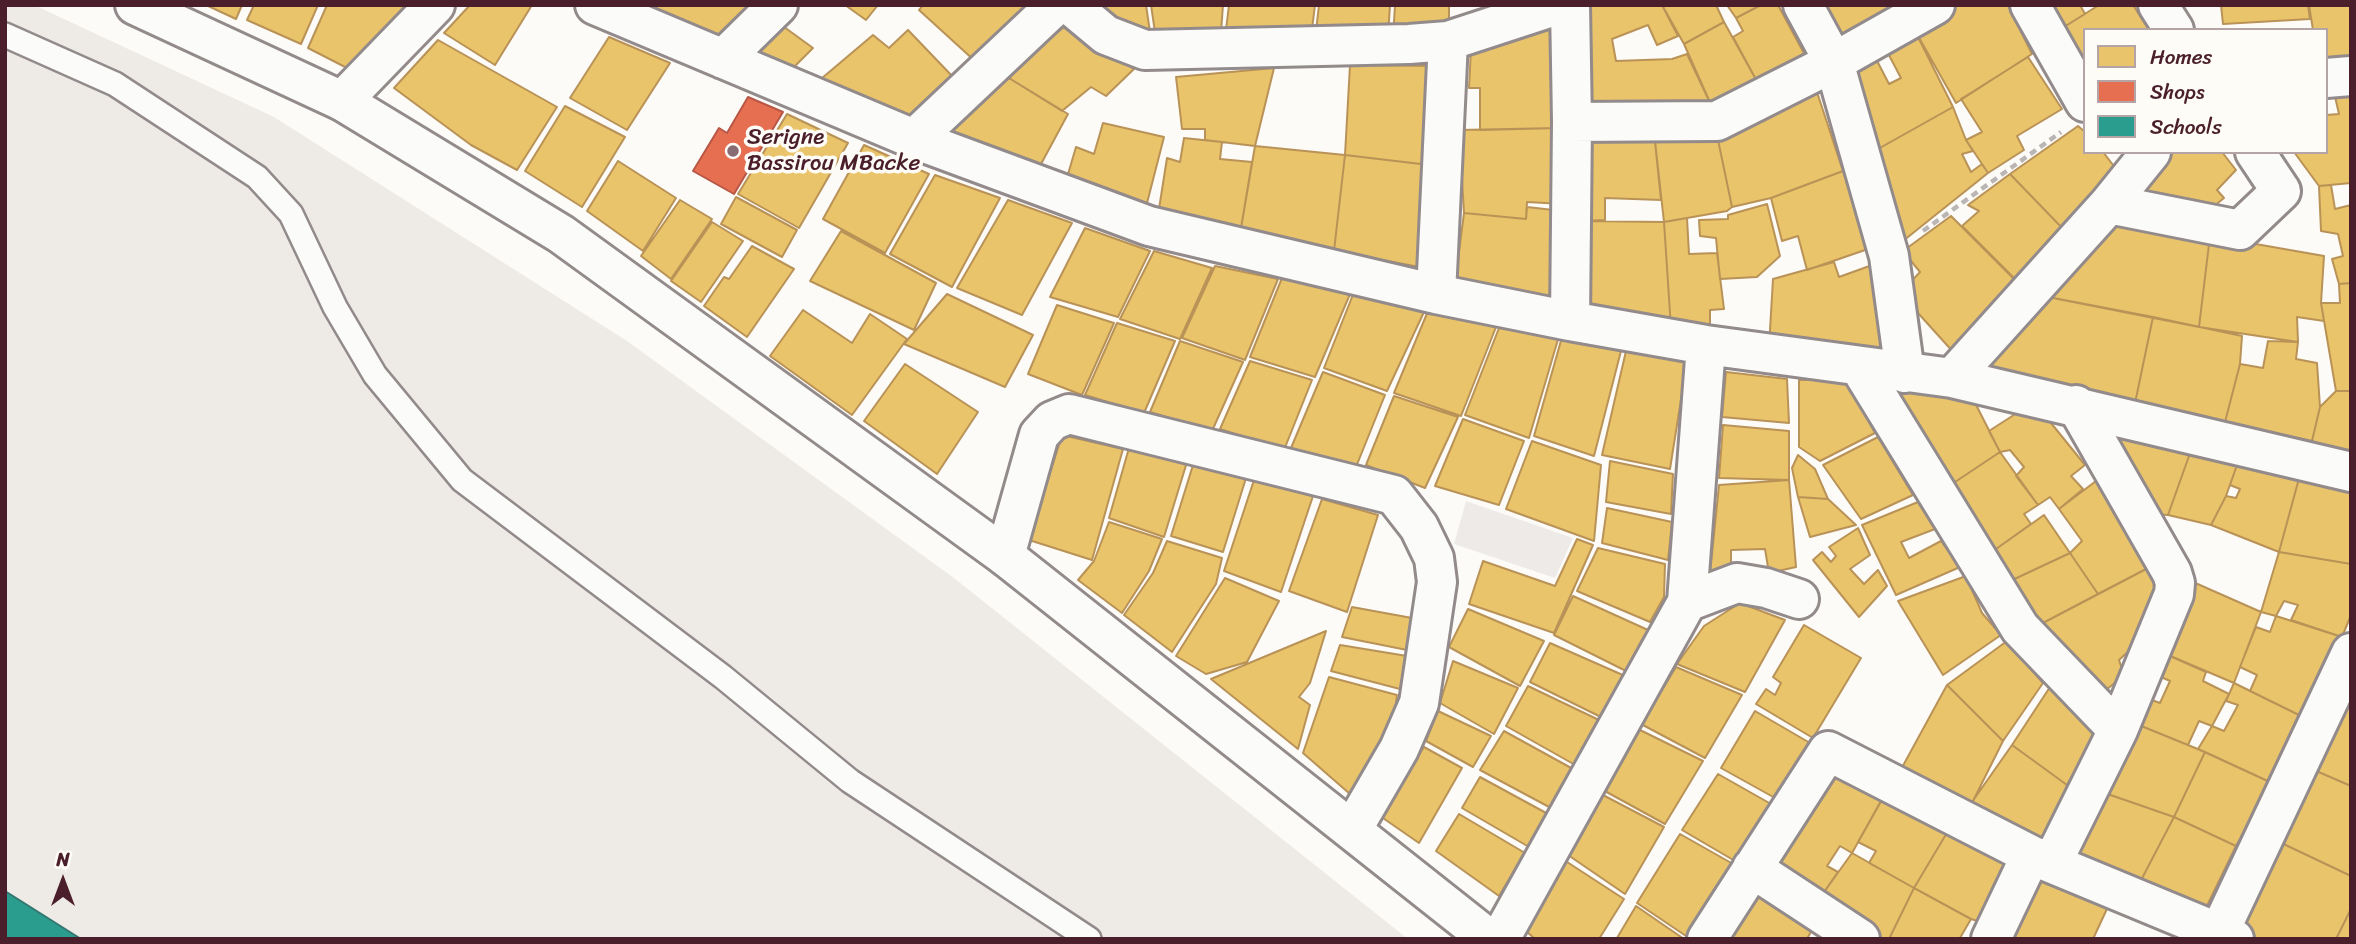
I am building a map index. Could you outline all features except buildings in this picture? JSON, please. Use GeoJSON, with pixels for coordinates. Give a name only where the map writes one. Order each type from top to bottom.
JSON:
{"type":"FeatureCollection","features":[{"type":"Feature","properties":{"kind":"street"},"geometry":{"type":"LineString","coordinates":[[135,5],[342,101],[561,234],[1005,556],[1489,939]]}},
{"type":"Feature","properties":{"kind":"street"},"geometry":{"type":"LineString","coordinates":[[342,101],[435,5]]}},
{"type":"Feature","properties":{"kind":"street"},"geometry":{"type":"LineString","coordinates":[[595,5],[914,139],[1149,226],[1436,294],[1570,321],[1706,345],[1952,378],[2076,405],[2351,472]]}},
{"type":"Feature","properties":{"kind":"street"},"geometry":{"type":"LineString","coordinates":[[723,60],[778,5]]}},
{"type":"Feature","properties":{"kind":"street"},"geometry":{"type":"LineString","coordinates":[[914,139],[1056,5]]}},
{"type":"Feature","properties":{"kind":"street"},"geometry":{"type":"LineString","coordinates":[[1070,5],[1106,35],[1145,50],[1448,41],[1558,5]]}},
{"type":"Feature","properties":{"kind":"street"},"geometry":{"type":"LineString","coordinates":[[1570,5],[1570,321]]}},
{"type":"Feature","properties":{"kind":"street"},"geometry":{"type":"LineString","coordinates":[[1803,5],[1834,62],[1889,256],[1905,373]]}},
{"type":"Feature","properties":{"kind":"street"},"geometry":{"type":"LineString","coordinates":[[1572,122],[1717,121],[1834,62],[1934,5]]}},
{"type":"Feature","properties":{"kind":"street"},"geometry":{"type":"LineString","coordinates":[[2030,5],[2074,116]]}},
{"type":"Feature","properties":{"kind":"street"},"geometry":{"type":"LineString","coordinates":[[2158,5],[2173,28]]}},
{"type":"Feature","properties":{"kind":"street"},"geometry":{"type":"LineString","coordinates":[[1436,294],[1448,41]]}},
{"type":"Feature","properties":{"kind":"street"},"geometry":{"type":"LineString","coordinates":[[2328,78],[2351,76]]}},
{"type":"Feature","properties":{"kind":"street"},"geometry":{"type":"LineString","coordinates":[[1952,378],[2125,172],[2240,230],[2281,191],[2256,154]]}},
{"type":"Feature","properties":{"kind":"street"},"geometry":{"type":"LineString","coordinates":[[1500,939],[1687,602],[1706,345]]}},
{"type":"Feature","properties":{"kind":"street"},"geometry":{"type":"LineString","coordinates":[[1859,366],[2021,628],[2118,730]]}},
{"type":"Feature","properties":{"kind":"street"},"geometry":{"type":"LineString","coordinates":[[1991,939],[2118,730],[2174,594],[2172,573],[2076,405]]}},
{"type":"Feature","properties":{"kind":"street"},"geometry":{"type":"LineString","coordinates":[[1005,556],[1039,435],[1052,421],[1069,414],[1394,495],[1419,527],[1434,558],[1437,582],[1419,704],[1399,749],[1352,830]]}},
{"type":"Feature","properties":{"kind":"street"},"geometry":{"type":"LineString","coordinates":[[1687,602],[1737,583],[1766,588],[1800,599]]}},
{"type":"Feature","properties":{"kind":"street"},"geometry":{"type":"LineString","coordinates":[[1707,939],[1828,751],[2041,859],[2223,936],[2351,653]]}},
{"type":"Feature","properties":{"kind":"street"},"geometry":{"type":"LineString","coordinates":[[1752,868],[1860,939]]}},
{"type":"Feature","properties":{"kind":"lane"},"geometry":{"type":"LineString","coordinates":[[5,35],[115,84],[257,177],[291,214],[335,307],[374,375],[462,480],[723,677],[850,781],[1089,939]]}},
{"type":"Feature","properties":{"kind":"path"},"geometry":{"type":"LineString","coordinates":[[1889,256],[2074,116]]}},
{"type":"Feature","properties":{"kind":"shaded area"},"geometry":{"type":"Polygon","coordinates":[[[5,5],[34,5],[274,117],[627,341],[954,578],[1408,939],[5,939],[5,5]]]}},
{"type":"Feature","properties":{"kind":"shaded area"},"geometry":{"type":"Polygon","coordinates":[[[1466,501],[1573,538],[1555,578],[1454,544],[1466,501]]]}},
{"type":"Feature","properties":{"kind":"place","name":"Serigne Bassirou MBacke"},"geometry":{"type":"Point","coordinates":[733,151]}}]}
